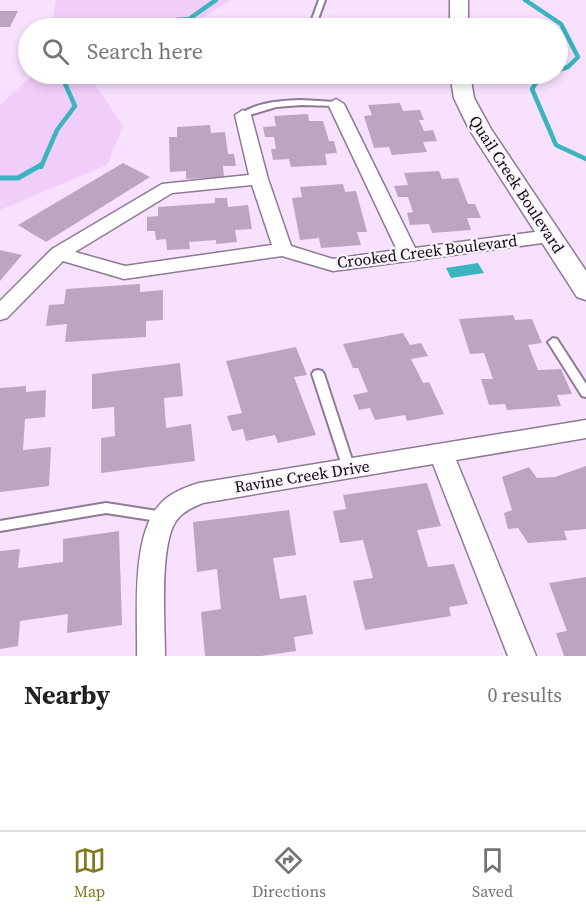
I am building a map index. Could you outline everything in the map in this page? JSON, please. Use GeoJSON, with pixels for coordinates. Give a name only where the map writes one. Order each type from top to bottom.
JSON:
{"type":"FeatureCollection","features":[{"type":"Feature","properties":{"kind":"street"},"geometry":{"type":"LineString","coordinates":[[459,0],[459,18]]}},
{"type":"Feature","properties":{"kind":"street","name":"Quail Creek Boulevard"},"geometry":{"type":"LineString","coordinates":[[462,84],[464,98],[480,129],[586,291]]}},
{"type":"Feature","properties":{"kind":"street"},"geometry":{"type":"LineString","coordinates":[[336,104],[408,254]]}},
{"type":"Feature","properties":{"kind":"street"},"geometry":{"type":"LineString","coordinates":[[243,115],[259,179],[283,250]]}},
{"type":"Feature","properties":{"kind":"street"},"geometry":{"type":"LineString","coordinates":[[0,313],[59,254],[168,189],[259,179]]}},
{"type":"Feature","properties":{"kind":"street","name":"Crooked Creek Boulevard"},"geometry":{"type":"LineString","coordinates":[[59,254],[124,273],[283,250],[333,265],[550,236]]}},
{"type":"Feature","properties":{"kind":"street","name":"Ravine Creek Drive"},"geometry":{"type":"LineString","coordinates":[[164,517],[180,501],[199,493],[586,429]]}},
{"type":"Feature","properties":{"kind":"street"},"geometry":{"type":"LineString","coordinates":[[441,453],[522,656]]}},
{"type":"Feature","properties":{"kind":"street"},"geometry":{"type":"LineString","coordinates":[[146,655],[154,544],[164,517]]}},
{"type":"Feature","properties":{"kind":"lane"},"geometry":{"type":"LineString","coordinates":[[315,18],[322,0]]}},
{"type":"Feature","properties":{"kind":"lane"},"geometry":{"type":"LineString","coordinates":[[243,115],[257,109],[294,103],[336,104]]}},
{"type":"Feature","properties":{"kind":"lane"},"geometry":{"type":"LineString","coordinates":[[554,342],[586,393]]}},
{"type":"Feature","properties":{"kind":"lane"},"geometry":{"type":"LineString","coordinates":[[318,374],[349,469]]}},
{"type":"Feature","properties":{"kind":"lane"},"geometry":{"type":"LineString","coordinates":[[0,526],[106,508],[164,517]]}},
{"type":"Feature","properties":{"kind":"shaded area"},"geometry":{"type":"Polygon","coordinates":[[[56,0],[230,0],[203,18],[53,18],[56,0]]]}},
{"type":"Feature","properties":{"kind":"shaded area"},"geometry":{"type":"Polygon","coordinates":[[[23,84],[96,84],[123,126],[107,165],[0,210],[0,105],[23,84]]]}},
{"type":"Feature","properties":{"kind":"water"},"geometry":{"type":"Polygon","coordinates":[[[478,263],[484,273],[451,278],[446,268],[478,263]]]}},
{"type":"Feature","properties":{"kind":"building"},"geometry":{"type":"Polygon","coordinates":[[[0,11],[18,11],[10,27],[0,27],[0,11]]]}},
{"type":"Feature","properties":{"kind":"building"},"geometry":{"type":"Polygon","coordinates":[[[400,103],[403,111],[420,110],[424,120],[419,120],[424,131],[433,130],[437,141],[423,142],[427,152],[392,155],[389,147],[374,148],[364,116],[372,115],[368,105],[400,103]]]}},
{"type":"Feature","properties":{"kind":"building"},"geometry":{"type":"Polygon","coordinates":[[[308,114],[309,121],[323,121],[329,141],[334,141],[337,153],[325,154],[327,165],[291,167],[289,159],[273,160],[271,149],[276,149],[274,137],[265,137],[263,127],[276,126],[274,116],[308,114]]]}},
{"type":"Feature","properties":{"kind":"building"},"geometry":{"type":"Polygon","coordinates":[[[210,125],[211,133],[225,132],[228,154],[234,154],[236,166],[223,166],[224,177],[186,179],[186,171],[170,172],[169,137],[177,137],[177,127],[210,125]]]}},
{"type":"Feature","properties":{"kind":"building"},"geometry":{"type":"Polygon","coordinates":[[[123,163],[150,177],[46,242],[18,225],[123,163]]]}},
{"type":"Feature","properties":{"kind":"building"},"geometry":{"type":"Polygon","coordinates":[[[439,171],[442,179],[458,178],[468,204],[475,204],[481,218],[467,218],[471,230],[432,233],[429,224],[410,225],[407,213],[413,212],[408,197],[398,197],[394,186],[408,185],[404,173],[439,171]]]}},
{"type":"Feature","properties":{"kind":"building"},"geometry":{"type":"Polygon","coordinates":[[[343,184],[345,192],[356,191],[367,232],[357,232],[361,245],[321,248],[319,238],[300,240],[292,198],[302,197],[300,187],[343,184]]]}},
{"type":"Feature","properties":{"kind":"building"},"geometry":{"type":"Polygon","coordinates":[[[215,198],[227,198],[228,207],[248,205],[252,229],[235,230],[237,242],[216,244],[216,240],[189,242],[190,249],[167,250],[166,239],[156,240],[155,231],[147,231],[147,217],[158,216],[158,207],[215,203],[215,198]]]}},
{"type":"Feature","properties":{"kind":"building"},"geometry":{"type":"Polygon","coordinates":[[[0,250],[22,255],[0,281],[0,250]]]}},
{"type":"Feature","properties":{"kind":"building"},"geometry":{"type":"Polygon","coordinates":[[[140,284],[140,292],[163,290],[163,320],[146,321],[146,337],[65,342],[67,324],[46,326],[49,305],[64,304],[66,289],[140,284]]]}},
{"type":"Feature","properties":{"kind":"building"},"geometry":{"type":"Polygon","coordinates":[[[513,315],[515,320],[532,319],[542,343],[528,345],[538,370],[561,369],[572,394],[557,395],[561,406],[507,410],[505,404],[489,405],[481,379],[493,379],[484,353],[470,354],[459,319],[513,315]]]}},
{"type":"Feature","properties":{"kind":"building"},"geometry":{"type":"Polygon","coordinates":[[[403,333],[410,345],[421,343],[428,356],[411,359],[423,383],[429,382],[444,414],[407,421],[405,415],[375,420],[370,408],[359,410],[353,395],[368,392],[358,368],[353,368],[343,344],[403,333]]]}},
{"type":"Feature","properties":{"kind":"building"},"geometry":{"type":"Polygon","coordinates":[[[296,347],[307,375],[294,377],[316,435],[278,443],[275,435],[246,441],[243,429],[232,431],[227,416],[242,413],[226,361],[296,347]]]}},
{"type":"Feature","properties":{"kind":"building"},"geometry":{"type":"Polygon","coordinates":[[[180,363],[183,396],[164,398],[166,428],[191,424],[195,461],[101,473],[101,438],[115,436],[114,407],[92,409],[92,374],[180,363]]]}},
{"type":"Feature","properties":{"kind":"building"},"geometry":{"type":"Polygon","coordinates":[[[26,386],[26,392],[46,390],[45,417],[25,419],[23,450],[51,447],[49,486],[0,492],[0,388],[26,386]]]}},
{"type":"Feature","properties":{"kind":"building"},"geometry":{"type":"Polygon","coordinates":[[[586,466],[586,529],[564,531],[567,540],[528,543],[518,528],[508,529],[504,513],[512,510],[502,477],[529,467],[537,478],[555,477],[586,466]]]}},
{"type":"Feature","properties":{"kind":"building"},"geometry":{"type":"Polygon","coordinates":[[[427,483],[441,526],[417,530],[428,567],[454,564],[468,604],[449,607],[451,616],[365,630],[353,581],[373,578],[363,540],[340,543],[333,511],[346,509],[343,495],[427,483]]]}},
{"type":"Feature","properties":{"kind":"building"},"geometry":{"type":"Polygon","coordinates":[[[289,510],[296,555],[273,558],[280,599],[306,595],[313,634],[294,637],[296,651],[261,656],[205,656],[201,612],[221,609],[217,569],[197,572],[193,522],[289,510]]]}},
{"type":"Feature","properties":{"kind":"building"},"geometry":{"type":"Polygon","coordinates":[[[119,531],[122,625],[67,633],[68,614],[20,621],[18,646],[0,649],[0,551],[20,549],[18,568],[63,562],[63,539],[119,531]]]}},
{"type":"Feature","properties":{"kind":"building"},"geometry":{"type":"Polygon","coordinates":[[[586,577],[586,656],[564,656],[556,633],[567,631],[549,583],[586,577]]]}},
{"type":"Feature","properties":{"kind":"waterway"},"geometry":{"type":"LineString","coordinates":[[190,18],[216,0]]}},
{"type":"Feature","properties":{"kind":"waterway"},"geometry":{"type":"LineString","coordinates":[[525,0],[552,18]]}},
{"type":"Feature","properties":{"kind":"waterway"},"geometry":{"type":"LineString","coordinates":[[568,38],[578,57],[568,67]]}},
{"type":"Feature","properties":{"kind":"waterway"},"geometry":{"type":"LineString","coordinates":[[41,167],[57,130],[75,106],[65,84]]}},
{"type":"Feature","properties":{"kind":"waterway"},"geometry":{"type":"LineString","coordinates":[[535,84],[532,89],[556,145],[586,159]]}},
{"type":"Feature","properties":{"kind":"waterway"},"geometry":{"type":"LineString","coordinates":[[0,178],[18,178],[41,165]]}}]}
